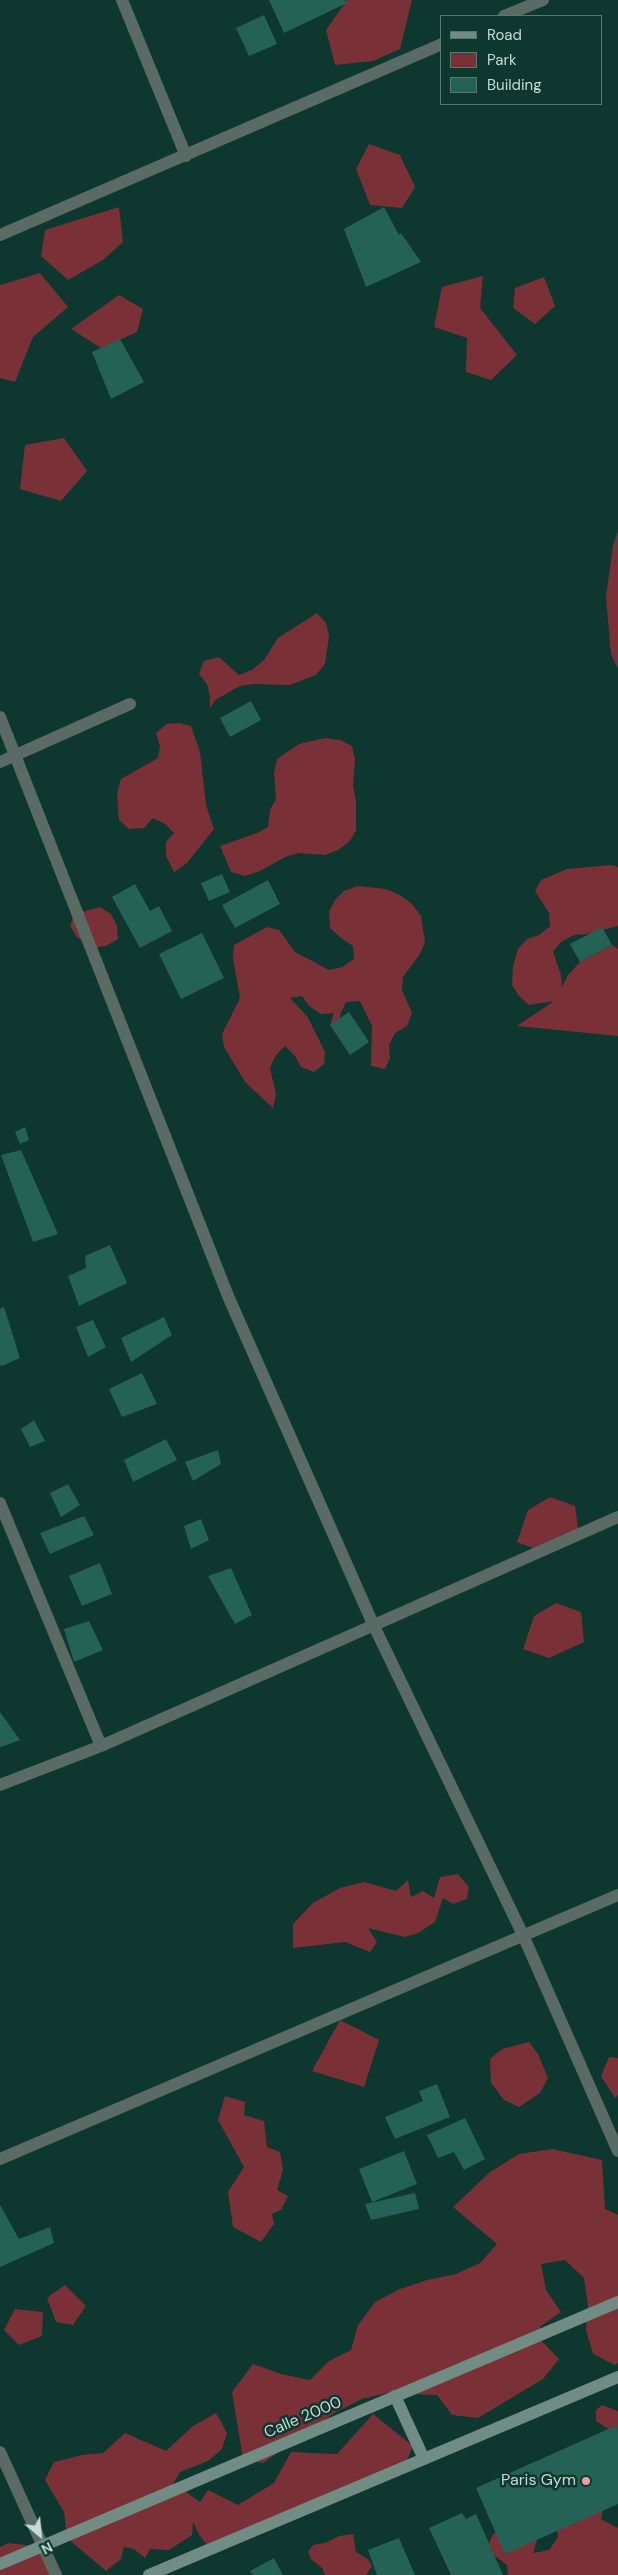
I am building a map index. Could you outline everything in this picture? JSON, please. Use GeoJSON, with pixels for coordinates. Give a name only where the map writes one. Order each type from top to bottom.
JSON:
{"type":"FeatureCollection","features":[{"type":"Feature","properties":{"kind":"street"},"geometry":{"type":"LineString","coordinates":[[122,0],[186,156]]}},
{"type":"Feature","properties":{"kind":"street"},"geometry":{"type":"LineString","coordinates":[[505,15],[516,5],[543,0]]}},
{"type":"Feature","properties":{"kind":"street"},"geometry":{"type":"LineString","coordinates":[[0,235],[440,45]]}},
{"type":"Feature","properties":{"kind":"street"},"geometry":{"type":"LineString","coordinates":[[0,762],[130,704]]}},
{"type":"Feature","properties":{"kind":"street"},"geometry":{"type":"LineString","coordinates":[[0,717],[228,1296],[373,1624],[522,1935],[618,2152]]}},
{"type":"Feature","properties":{"kind":"street"},"geometry":{"type":"LineString","coordinates":[[0,1503],[101,1746]]}},
{"type":"Feature","properties":{"kind":"street"},"geometry":{"type":"LineString","coordinates":[[0,1786],[101,1746],[618,1517]]}},
{"type":"Feature","properties":{"kind":"street"},"geometry":{"type":"LineString","coordinates":[[0,2159],[618,1895]]}},
{"type":"Feature","properties":{"kind":"street","name":"Calle 2000"},"geometry":{"type":"LineString","coordinates":[[0,2564],[618,2302]]}},
{"type":"Feature","properties":{"kind":"street"},"geometry":{"type":"LineString","coordinates":[[149,2575],[618,2377]]}},
{"type":"Feature","properties":{"kind":"street"},"geometry":{"type":"LineString","coordinates":[[395,2396],[424,2459]]}},
{"type":"Feature","properties":{"kind":"street"},"geometry":{"type":"LineString","coordinates":[[0,2452],[56,2575]]}},
{"type":"Feature","properties":{"kind":"green space"},"geometry":{"type":"Polygon","coordinates":[[[347,0],[412,0],[400,49],[373,61],[335,65],[326,30],[347,0]]]}},
{"type":"Feature","properties":{"kind":"green space"},"geometry":{"type":"Polygon","coordinates":[[[369,144],[400,155],[415,187],[402,208],[370,205],[356,169],[369,144]]]}},
{"type":"Feature","properties":{"kind":"green space"},"geometry":{"type":"Polygon","coordinates":[[[119,207],[123,242],[103,260],[68,280],[41,256],[45,230],[119,207]]]}},
{"type":"Feature","properties":{"kind":"green space"},"geometry":{"type":"Polygon","coordinates":[[[40,273],[68,307],[33,337],[15,382],[0,378],[0,285],[40,273]]]}},
{"type":"Feature","properties":{"kind":"green space"},"geometry":{"type":"Polygon","coordinates":[[[483,276],[480,308],[517,355],[491,380],[466,372],[467,338],[434,327],[442,287],[483,276]]]}},
{"type":"Feature","properties":{"kind":"green space"},"geometry":{"type":"Polygon","coordinates":[[[544,277],[555,306],[535,324],[513,308],[515,288],[544,277]]]}},
{"type":"Feature","properties":{"kind":"green space"},"geometry":{"type":"Polygon","coordinates":[[[119,295],[143,309],[137,332],[101,348],[71,329],[119,295]]]}},
{"type":"Feature","properties":{"kind":"green space"},"geometry":{"type":"Polygon","coordinates":[[[64,438],[87,471],[61,501],[20,489],[25,445],[64,438]]]}},
{"type":"Feature","properties":{"kind":"green space"},"geometry":{"type":"Polygon","coordinates":[[[618,531],[618,669],[611,654],[606,597],[613,545],[618,531]]]}},
{"type":"Feature","properties":{"kind":"green space"},"geometry":{"type":"Polygon","coordinates":[[[317,613],[326,623],[329,636],[325,664],[316,675],[290,685],[253,684],[240,686],[215,700],[210,709],[210,696],[207,684],[199,674],[204,661],[219,657],[239,675],[252,670],[264,660],[278,638],[317,613]]]}},
{"type":"Feature","properties":{"kind":"green space"},"geometry":{"type":"Polygon","coordinates":[[[179,723],[191,726],[200,752],[206,805],[214,829],[187,863],[174,872],[166,856],[166,842],[174,833],[165,824],[153,818],[144,828],[129,829],[119,820],[117,793],[121,779],[158,758],[160,746],[156,733],[167,724],[179,723]]]}},
{"type":"Feature","properties":{"kind":"green space"},"geometry":{"type":"Polygon","coordinates":[[[325,738],[340,740],[352,746],[355,759],[353,786],[356,801],[356,830],[350,841],[338,850],[325,855],[298,853],[285,857],[260,871],[245,876],[231,872],[220,846],[257,833],[268,827],[270,810],[276,799],[274,773],[277,759],[299,744],[325,738]]]}},
{"type":"Feature","properties":{"kind":"green space"},"geometry":{"type":"Polygon","coordinates":[[[611,865],[618,867],[618,926],[587,934],[574,935],[561,942],[553,952],[561,975],[562,987],[568,975],[580,962],[612,945],[618,949],[618,1036],[517,1026],[554,1001],[529,1005],[519,996],[512,985],[513,966],[518,949],[527,939],[539,935],[550,926],[549,913],[535,891],[541,880],[567,869],[611,865]]]}},
{"type":"Feature","properties":{"kind":"green space"},"geometry":{"type":"Polygon","coordinates":[[[358,886],[386,889],[400,895],[412,904],[421,916],[425,942],[420,954],[403,977],[402,990],[412,1013],[407,1026],[395,1033],[389,1045],[390,1058],[385,1069],[371,1066],[372,1026],[360,1001],[346,1002],[340,1015],[343,1028],[330,1025],[334,1013],[321,1014],[309,1006],[302,996],[290,998],[307,1016],[325,1052],[324,1064],[314,1072],[301,1067],[295,1056],[285,1046],[276,1055],[270,1068],[276,1094],[273,1108],[245,1082],[224,1047],[222,1034],[240,998],[233,958],[234,945],[267,927],[279,930],[295,952],[329,970],[342,967],[354,959],[353,946],[330,928],[329,912],[335,900],[344,891],[358,886]]]}},
{"type":"Feature","properties":{"kind":"green space"},"geometry":{"type":"Polygon","coordinates":[[[100,907],[111,914],[117,926],[118,939],[106,946],[92,948],[77,937],[70,926],[74,914],[100,907]]]}},
{"type":"Feature","properties":{"kind":"green space"},"geometry":{"type":"Polygon","coordinates":[[[550,1497],[575,1506],[579,1535],[543,1552],[517,1542],[528,1510],[550,1497]]]}},
{"type":"Feature","properties":{"kind":"green space"},"geometry":{"type":"Polygon","coordinates":[[[556,1603],[581,1612],[584,1642],[549,1658],[523,1649],[534,1616],[556,1603]]]}},
{"type":"Feature","properties":{"kind":"green space"},"geometry":{"type":"Polygon","coordinates":[[[458,1874],[469,1887],[467,1899],[453,1904],[443,1898],[435,1922],[418,1933],[405,1937],[368,1928],[377,1942],[370,1952],[345,1942],[293,1948],[293,1924],[313,1903],[340,1888],[364,1882],[396,1891],[408,1880],[411,1897],[423,1891],[434,1898],[440,1877],[458,1874]]]}},
{"type":"Feature","properties":{"kind":"green space"},"geometry":{"type":"Polygon","coordinates":[[[340,2020],[379,2040],[364,2087],[312,2071],[340,2020]]]}},
{"type":"Feature","properties":{"kind":"green space"},"geometry":{"type":"Polygon","coordinates":[[[529,2042],[538,2054],[548,2078],[540,2093],[519,2107],[504,2100],[491,2083],[490,2059],[502,2049],[529,2042]]]}},
{"type":"Feature","properties":{"kind":"green space"},"geometry":{"type":"Polygon","coordinates":[[[609,2057],[618,2058],[618,2095],[615,2098],[601,2076],[609,2057]]]}},
{"type":"Feature","properties":{"kind":"green space"},"geometry":{"type":"Polygon","coordinates":[[[225,2096],[245,2102],[244,2115],[264,2121],[267,2147],[280,2152],[283,2170],[277,2190],[288,2196],[281,2210],[272,2214],[274,2224],[261,2242],[233,2227],[228,2192],[244,2167],[218,2120],[225,2096]]]}},
{"type":"Feature","properties":{"kind":"green space"},"geometry":{"type":"Polygon","coordinates":[[[552,2149],[602,2160],[605,2209],[618,2215],[618,2363],[615,2365],[593,2354],[586,2330],[588,2305],[584,2278],[565,2260],[541,2264],[546,2290],[561,2312],[541,2326],[537,2336],[559,2359],[543,2379],[478,2418],[452,2415],[437,2395],[387,2393],[362,2399],[336,2412],[263,2463],[243,2459],[232,2392],[253,2364],[281,2374],[310,2380],[329,2361],[351,2350],[358,2325],[375,2302],[400,2289],[427,2280],[456,2274],[480,2263],[497,2244],[453,2207],[490,2172],[519,2154],[552,2149]]]}},
{"type":"Feature","properties":{"kind":"green space"},"geometry":{"type":"Polygon","coordinates":[[[65,2285],[86,2306],[73,2325],[56,2322],[47,2298],[65,2285]]]}},
{"type":"Feature","properties":{"kind":"green space"},"geometry":{"type":"Polygon","coordinates":[[[15,2309],[43,2312],[42,2336],[19,2345],[4,2330],[15,2309]]]}},
{"type":"Feature","properties":{"kind":"green space"},"geometry":{"type":"Polygon","coordinates":[[[602,2405],[618,2411],[618,2435],[596,2421],[596,2410],[602,2405]]]}},
{"type":"Feature","properties":{"kind":"green space"},"geometry":{"type":"Polygon","coordinates":[[[216,2413],[227,2433],[222,2449],[208,2461],[180,2472],[169,2491],[186,2492],[200,2502],[208,2490],[238,2505],[274,2483],[291,2452],[337,2454],[373,2414],[413,2446],[404,2467],[210,2549],[200,2536],[193,2522],[192,2535],[169,2550],[150,2549],[145,2558],[134,2549],[124,2547],[121,2559],[106,2571],[67,2538],[64,2512],[45,2480],[54,2462],[82,2455],[103,2453],[125,2433],[166,2451],[193,2426],[216,2413]]]}},
{"type":"Feature","properties":{"kind":"green space"},"geometry":{"type":"Polygon","coordinates":[[[606,2495],[601,2519],[618,2528],[618,2575],[508,2575],[507,2565],[487,2550],[492,2536],[503,2521],[529,2523],[537,2540],[533,2553],[549,2550],[558,2537],[555,2516],[606,2495]]]}},
{"type":"Feature","properties":{"kind":"green space"},"geometry":{"type":"Polygon","coordinates":[[[353,2534],[356,2552],[368,2559],[372,2566],[366,2575],[325,2575],[322,2568],[311,2559],[308,2552],[313,2545],[325,2543],[339,2536],[353,2534]]]}},
{"type":"Feature","properties":{"kind":"green space"},"geometry":{"type":"Polygon","coordinates":[[[8,2543],[45,2547],[52,2575],[0,2575],[0,2547],[8,2543]]]}},
{"type":"Feature","properties":{"kind":"building"},"geometry":{"type":"Polygon","coordinates":[[[269,0],[345,0],[347,3],[284,33],[269,0]]]}},
{"type":"Feature","properties":{"kind":"building"},"geometry":{"type":"Polygon","coordinates":[[[264,15],[277,44],[249,56],[236,28],[264,15]]]}},
{"type":"Feature","properties":{"kind":"building"},"geometry":{"type":"Polygon","coordinates":[[[384,207],[399,235],[401,233],[421,262],[366,287],[344,229],[384,207]]]}},
{"type":"Feature","properties":{"kind":"building"},"geometry":{"type":"Polygon","coordinates":[[[120,339],[144,382],[111,399],[92,352],[120,339]]]}},
{"type":"Feature","properties":{"kind":"building"},"geometry":{"type":"Polygon","coordinates":[[[251,701],[261,720],[230,737],[220,718],[251,701]]]}},
{"type":"Feature","properties":{"kind":"building"},"geometry":{"type":"Polygon","coordinates":[[[222,874],[230,892],[209,901],[201,883],[222,874]]]}},
{"type":"Feature","properties":{"kind":"building"},"geometry":{"type":"Polygon","coordinates":[[[268,880],[280,904],[235,928],[222,905],[268,880]]]}},
{"type":"Feature","properties":{"kind":"building"},"geometry":{"type":"Polygon","coordinates":[[[135,884],[150,911],[159,906],[172,931],[140,948],[112,897],[135,884]]]}},
{"type":"Feature","properties":{"kind":"building"},"geometry":{"type":"Polygon","coordinates":[[[602,927],[612,945],[580,962],[570,944],[602,927]]]}},
{"type":"Feature","properties":{"kind":"building"},"geometry":{"type":"Polygon","coordinates":[[[202,933],[224,978],[181,999],[159,954],[202,933]]]}},
{"type":"Feature","properties":{"kind":"building"},"geometry":{"type":"Polygon","coordinates":[[[349,1012],[369,1042],[350,1055],[330,1025],[349,1012]]]}},
{"type":"Feature","properties":{"kind":"building"},"geometry":{"type":"Polygon","coordinates":[[[25,1127],[29,1140],[20,1144],[15,1132],[25,1127]]]}},
{"type":"Feature","properties":{"kind":"building"},"geometry":{"type":"Polygon","coordinates":[[[21,1150],[58,1234],[33,1242],[1,1155],[21,1150]]]}},
{"type":"Feature","properties":{"kind":"building"},"geometry":{"type":"Polygon","coordinates":[[[110,1245],[127,1283],[79,1306],[68,1276],[86,1268],[85,1256],[110,1245]]]}},
{"type":"Feature","properties":{"kind":"building"},"geometry":{"type":"Polygon","coordinates":[[[4,1307],[20,1358],[2,1366],[0,1365],[0,1309],[4,1307]]]}},
{"type":"Feature","properties":{"kind":"building"},"geometry":{"type":"Polygon","coordinates":[[[164,1317],[172,1335],[131,1362],[121,1338],[164,1317]]]}},
{"type":"Feature","properties":{"kind":"building"},"geometry":{"type":"Polygon","coordinates":[[[93,1320],[106,1347],[88,1357],[76,1327],[93,1320]]]}},
{"type":"Feature","properties":{"kind":"building"},"geometry":{"type":"Polygon","coordinates":[[[142,1373],[157,1404],[122,1417],[109,1389],[142,1373]]]}},
{"type":"Feature","properties":{"kind":"building"},"geometry":{"type":"Polygon","coordinates":[[[34,1420],[45,1441],[30,1447],[21,1429],[34,1420]]]}},
{"type":"Feature","properties":{"kind":"building"},"geometry":{"type":"Polygon","coordinates":[[[166,1439],[177,1460],[133,1482],[124,1460],[166,1439]]]}},
{"type":"Feature","properties":{"kind":"building"},"geometry":{"type":"Polygon","coordinates":[[[218,1450],[221,1464],[193,1481],[185,1462],[218,1450]]]}},
{"type":"Feature","properties":{"kind":"building"},"geometry":{"type":"Polygon","coordinates":[[[68,1484],[80,1505],[61,1517],[50,1493],[68,1484]]]}},
{"type":"Feature","properties":{"kind":"building"},"geometry":{"type":"Polygon","coordinates":[[[84,1516],[94,1535],[50,1554],[40,1533],[84,1516]]]}},
{"type":"Feature","properties":{"kind":"building"},"geometry":{"type":"Polygon","coordinates":[[[201,1519],[209,1540],[191,1549],[184,1526],[201,1519]]]}},
{"type":"Feature","properties":{"kind":"building"},"geometry":{"type":"Polygon","coordinates":[[[100,1563],[112,1594],[82,1606],[69,1576],[100,1563]]]}},
{"type":"Feature","properties":{"kind":"building"},"geometry":{"type":"Polygon","coordinates":[[[231,1568],[252,1615],[235,1624],[208,1576],[231,1568]]]}},
{"type":"Feature","properties":{"kind":"building"},"geometry":{"type":"Polygon","coordinates":[[[89,1621],[103,1650],[74,1662],[64,1629],[89,1621]]]}},
{"type":"Feature","properties":{"kind":"building"},"geometry":{"type":"Polygon","coordinates":[[[0,1712],[20,1740],[1,1747],[0,1747],[0,1712]]]}},
{"type":"Feature","properties":{"kind":"building"},"geometry":{"type":"Polygon","coordinates":[[[437,2084],[450,2117],[395,2139],[385,2117],[423,2101],[419,2091],[437,2084]]]}},
{"type":"Feature","properties":{"kind":"building"},"geometry":{"type":"Polygon","coordinates":[[[465,2118],[485,2159],[464,2170],[454,2152],[438,2158],[427,2135],[465,2118]]]}},
{"type":"Feature","properties":{"kind":"building"},"geometry":{"type":"Polygon","coordinates":[[[404,2151],[417,2184],[372,2202],[359,2169],[404,2151]]]}},
{"type":"Feature","properties":{"kind":"building"},"geometry":{"type":"Polygon","coordinates":[[[415,2193],[419,2209],[371,2220],[365,2204],[415,2193]]]}},
{"type":"Feature","properties":{"kind":"building"},"geometry":{"type":"Polygon","coordinates":[[[0,2205],[19,2239],[50,2227],[54,2243],[0,2267],[0,2205]]]}},
{"type":"Feature","properties":{"kind":"building"},"geometry":{"type":"Polygon","coordinates":[[[615,2426],[618,2432],[618,2504],[505,2554],[476,2488],[615,2426]]]}},
{"type":"Feature","properties":{"kind":"building"},"geometry":{"type":"Polygon","coordinates":[[[462,2513],[466,2519],[476,2514],[503,2575],[451,2575],[429,2528],[462,2513]]]}},
{"type":"Feature","properties":{"kind":"building"},"geometry":{"type":"Polygon","coordinates":[[[399,2538],[415,2575],[377,2575],[368,2550],[399,2538]]]}},
{"type":"Feature","properties":{"kind":"building"},"geometry":{"type":"Polygon","coordinates":[[[274,2558],[283,2575],[253,2575],[250,2571],[274,2558]]]}},
{"type":"Feature","properties":{"kind":"place","name":"Paris Gym"},"geometry":{"type":"Point","coordinates":[586,2481]}}]}
